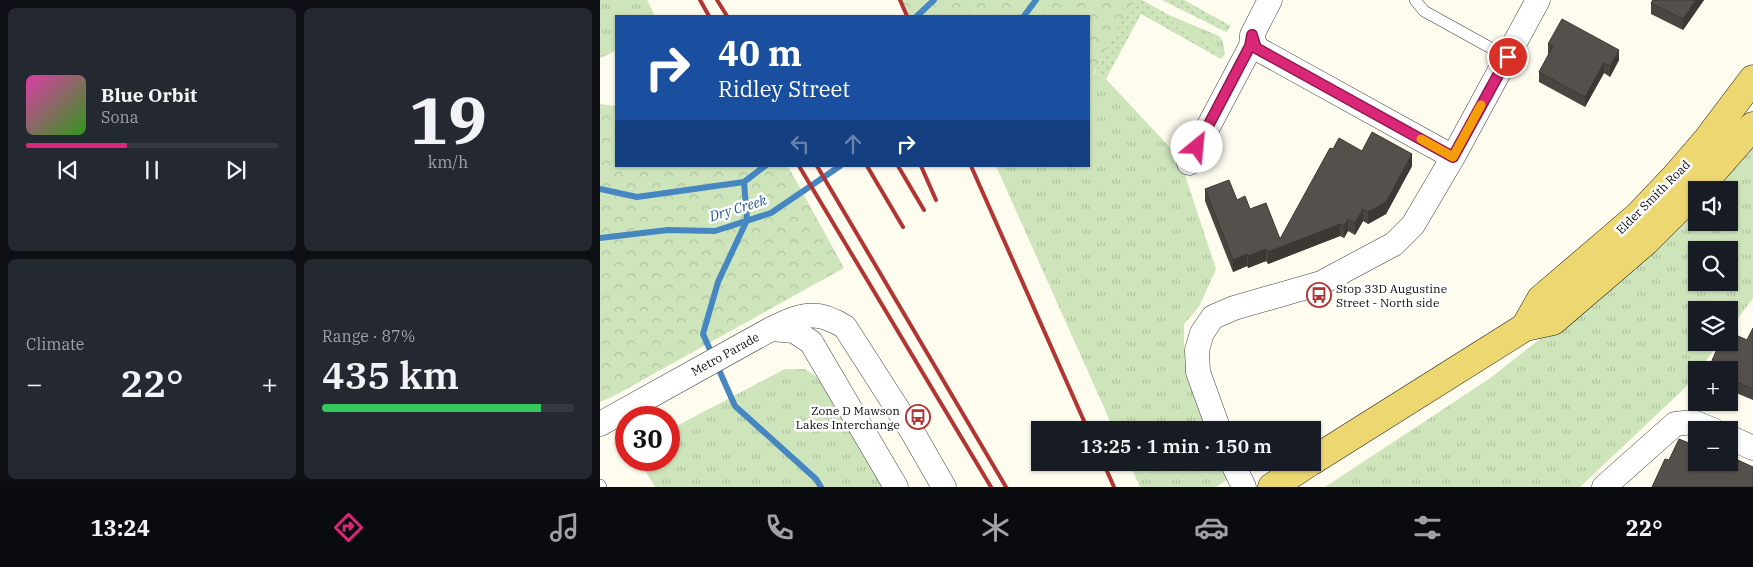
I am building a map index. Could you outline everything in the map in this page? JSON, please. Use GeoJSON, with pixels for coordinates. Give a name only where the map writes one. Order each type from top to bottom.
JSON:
{"type":"FeatureCollection","features":[{"type":"Feature","properties":{"kind":"main road","name":"Elder Smith Road"},"geometry":{"type":"LineString","coordinates":[[1525,327],[1541,299],[1638,216],[1676,176],[1707,140],[1753,79]]}},
{"type":"Feature","properties":{"kind":"main road","name":"Elder Smith Road"},"geometry":{"type":"LineString","coordinates":[[1705,181],[1753,126]]}},
{"type":"Feature","properties":{"kind":"main road","name":"Elder Smith Road"},"geometry":{"type":"LineString","coordinates":[[1321,456],[1525,327],[1553,322],[1645,242],[1688,199]]}},
{"type":"Feature","properties":{"kind":"main road","name":"Elder Smith Road"},"geometry":{"type":"LineString","coordinates":[[1272,487],[1297,471]]}},
{"type":"Feature","properties":{"kind":"street"},"geometry":{"type":"LineString","coordinates":[[1189,163],[1250,46],[1252,35],[1270,0]]}},
{"type":"Feature","properties":{"kind":"street"},"geometry":{"type":"LineString","coordinates":[[1215,421],[1198,372],[1198,357],[1202,333],[1213,317],[1234,308],[1321,283],[1394,244],[1413,225],[1453,157],[1538,0]]}},
{"type":"Feature","properties":{"kind":"street"},"geometry":{"type":"LineString","coordinates":[[1252,35],[1256,48],[1453,157]]}},
{"type":"Feature","properties":{"kind":"street"},"geometry":{"type":"LineString","coordinates":[[771,329],[797,316],[816,314],[833,319],[845,327],[913,433],[944,487]]}},
{"type":"Feature","properties":{"kind":"street","name":"Metro Parade"},"geometry":{"type":"LineString","coordinates":[[600,424],[771,329],[794,331],[810,342],[896,487]]}},
{"type":"Feature","properties":{"kind":"street"},"geometry":{"type":"LineString","coordinates":[[1604,487],[1675,424],[1688,423]]}},
{"type":"Feature","properties":{"kind":"street"},"geometry":{"type":"LineString","coordinates":[[1738,441],[1753,448]]}},
{"type":"Feature","properties":{"kind":"street"},"geometry":{"type":"LineString","coordinates":[[1236,471],[1244,487]]}},
{"type":"Feature","properties":{"kind":"lane"},"geometry":{"type":"LineString","coordinates":[[1415,0],[1424,11],[1508,57]]}},
{"type":"Feature","properties":{"kind":"green space"},"geometry":{"type":"Polygon","coordinates":[[[600,0],[647,0],[654,15],[615,15],[615,51],[600,58],[600,0]]]}},
{"type":"Feature","properties":{"kind":"green space"},"geometry":{"type":"Polygon","coordinates":[[[900,0],[1135,0],[1095,71],[1090,76],[1090,15],[907,15],[900,0]]]}},
{"type":"Feature","properties":{"kind":"green space"},"geometry":{"type":"Polygon","coordinates":[[[1135,0],[1142,0],[1169,15],[1174,25],[1225,54],[1221,59],[1141,14],[1106,79],[1095,72],[1121,21],[1135,0]]]}},
{"type":"Feature","properties":{"kind":"green space"},"geometry":{"type":"Polygon","coordinates":[[[1162,0],[1184,0],[1231,26],[1226,32],[1162,0]]]}},
{"type":"Feature","properties":{"kind":"green space"},"geometry":{"type":"Polygon","coordinates":[[[1169,15],[1219,36],[1223,42],[1225,54],[1174,25],[1169,15]]]}},
{"type":"Feature","properties":{"kind":"green space"},"geometry":{"type":"Polygon","coordinates":[[[1095,72],[1106,79],[1179,157],[1216,269],[1199,307],[1184,324],[1184,346],[1208,421],[1110,421],[996,167],[1090,167],[1090,76],[1095,72]]]}},
{"type":"Feature","properties":{"kind":"green space"},"geometry":{"type":"Polygon","coordinates":[[[600,104],[615,106],[615,167],[789,167],[844,268],[600,402],[600,104]]]}},
{"type":"Feature","properties":{"kind":"green space"},"geometry":{"type":"Polygon","coordinates":[[[1753,140],[1753,298],[1738,318],[1738,301],[1688,301],[1688,351],[1713,351],[1706,361],[1688,361],[1688,384],[1686,387],[1580,487],[1325,487],[1489,379],[1629,269],[1688,213],[1688,231],[1738,231],[1738,181],[1718,181],[1753,140]]]}},
{"type":"Feature","properties":{"kind":"green space"},"geometry":{"type":"Polygon","coordinates":[[[785,369],[805,369],[818,378],[882,487],[655,487],[646,471],[680,471],[680,424],[785,369]]]}},
{"type":"Feature","properties":{"kind":"green space"},"geometry":{"type":"Polygon","coordinates":[[[1133,471],[1224,471],[1227,480],[1216,487],[1140,487],[1133,471]]]}},
{"type":"Feature","properties":{"kind":"building"},"geometry":{"type":"Polygon","coordinates":[[[1653,0],[1696,0],[1683,19],[1651,3],[1653,0]]]}},
{"type":"Feature","properties":{"kind":"building"},"geometry":{"type":"Polygon","coordinates":[[[1562,19],[1619,50],[1610,66],[1604,63],[1585,97],[1539,72],[1553,46],[1548,44],[1562,19]]]}},
{"type":"Feature","properties":{"kind":"building"},"geometry":{"type":"Polygon","coordinates":[[[1372,132],[1412,154],[1386,202],[1368,212],[1363,209],[1355,223],[1348,219],[1344,226],[1340,224],[1268,252],[1266,249],[1233,260],[1205,189],[1229,180],[1237,200],[1245,196],[1250,209],[1266,203],[1280,239],[1330,148],[1333,149],[1339,138],[1362,151],[1372,132]]]}},
{"type":"Feature","properties":{"kind":"building"},"geometry":{"type":"Polygon","coordinates":[[[1753,328],[1753,389],[1738,383],[1738,361],[1712,361],[1716,351],[1738,351],[1738,336],[1747,340],[1753,328]]]}},
{"type":"Feature","properties":{"kind":"building"},"geometry":{"type":"Polygon","coordinates":[[[1679,439],[1688,443],[1688,471],[1738,471],[1738,460],[1753,467],[1753,487],[1652,487],[1665,459],[1669,460],[1679,439]]]}},
{"type":"Feature","properties":{"kind":"waterway","name":"Dry Creek"},"geometry":{"type":"LineString","coordinates":[[918,15],[934,0]]}},
{"type":"Feature","properties":{"kind":"waterway","name":"Dry Creek"},"geometry":{"type":"LineString","coordinates":[[1025,15],[1036,0]]}},
{"type":"Feature","properties":{"kind":"waterway","name":"Dry Creek"},"geometry":{"type":"LineString","coordinates":[[600,189],[637,197],[744,182],[764,167]]}},
{"type":"Feature","properties":{"kind":"waterway","name":"Dry Creek"},"geometry":{"type":"LineString","coordinates":[[600,238],[668,230],[715,231],[771,213],[839,167]]}},
{"type":"Feature","properties":{"kind":"waterway"},"geometry":{"type":"LineString","coordinates":[[744,182],[747,220],[718,282],[703,334],[735,406],[816,479],[821,487]]}},
{"type":"Feature","properties":{"kind":"railway"},"geometry":{"type":"LineString","coordinates":[[700,0],[708,15]]}},
{"type":"Feature","properties":{"kind":"railway"},"geometry":{"type":"LineString","coordinates":[[717,0],[726,15]]}},
{"type":"Feature","properties":{"kind":"railway"},"geometry":{"type":"LineString","coordinates":[[900,0],[907,15]]}},
{"type":"Feature","properties":{"kind":"railway"},"geometry":{"type":"LineString","coordinates":[[800,167],[991,487]]}},
{"type":"Feature","properties":{"kind":"railway"},"geometry":{"type":"LineString","coordinates":[[818,167],[1006,487]]}},
{"type":"Feature","properties":{"kind":"railway"},"geometry":{"type":"LineString","coordinates":[[868,167],[903,227]]}},
{"type":"Feature","properties":{"kind":"railway"},"geometry":{"type":"LineString","coordinates":[[899,167],[924,210]]}},
{"type":"Feature","properties":{"kind":"railway"},"geometry":{"type":"LineString","coordinates":[[921,167],[936,200]]}},
{"type":"Feature","properties":{"kind":"railway"},"geometry":{"type":"LineString","coordinates":[[971,167],[1084,421]]}},
{"type":"Feature","properties":{"kind":"railway"},"geometry":{"type":"LineString","coordinates":[[1107,471],[1114,487]]}},
{"type":"Feature","properties":{"kind":"slow traffic"},"geometry":{"type":"LineString","coordinates":[[1421,139],[1453,157],[1481,105]]}},
{"type":"Feature","properties":{"kind":"place","name":"Stop 33D Augustine Street - North side"},"geometry":{"type":"Point","coordinates":[1319,295]}},
{"type":"Feature","properties":{"kind":"place","name":"Zone D Mawson Lakes Interchange"},"geometry":{"type":"Point","coordinates":[918,417]}},
{"type":"Feature","properties":{"kind":"route"},"geometry":{"type":"LineString","coordinates":[[1197,147],[1250,46],[1252,35],[1256,48],[1274,59],[1453,157],[1508,57]]}}]}
